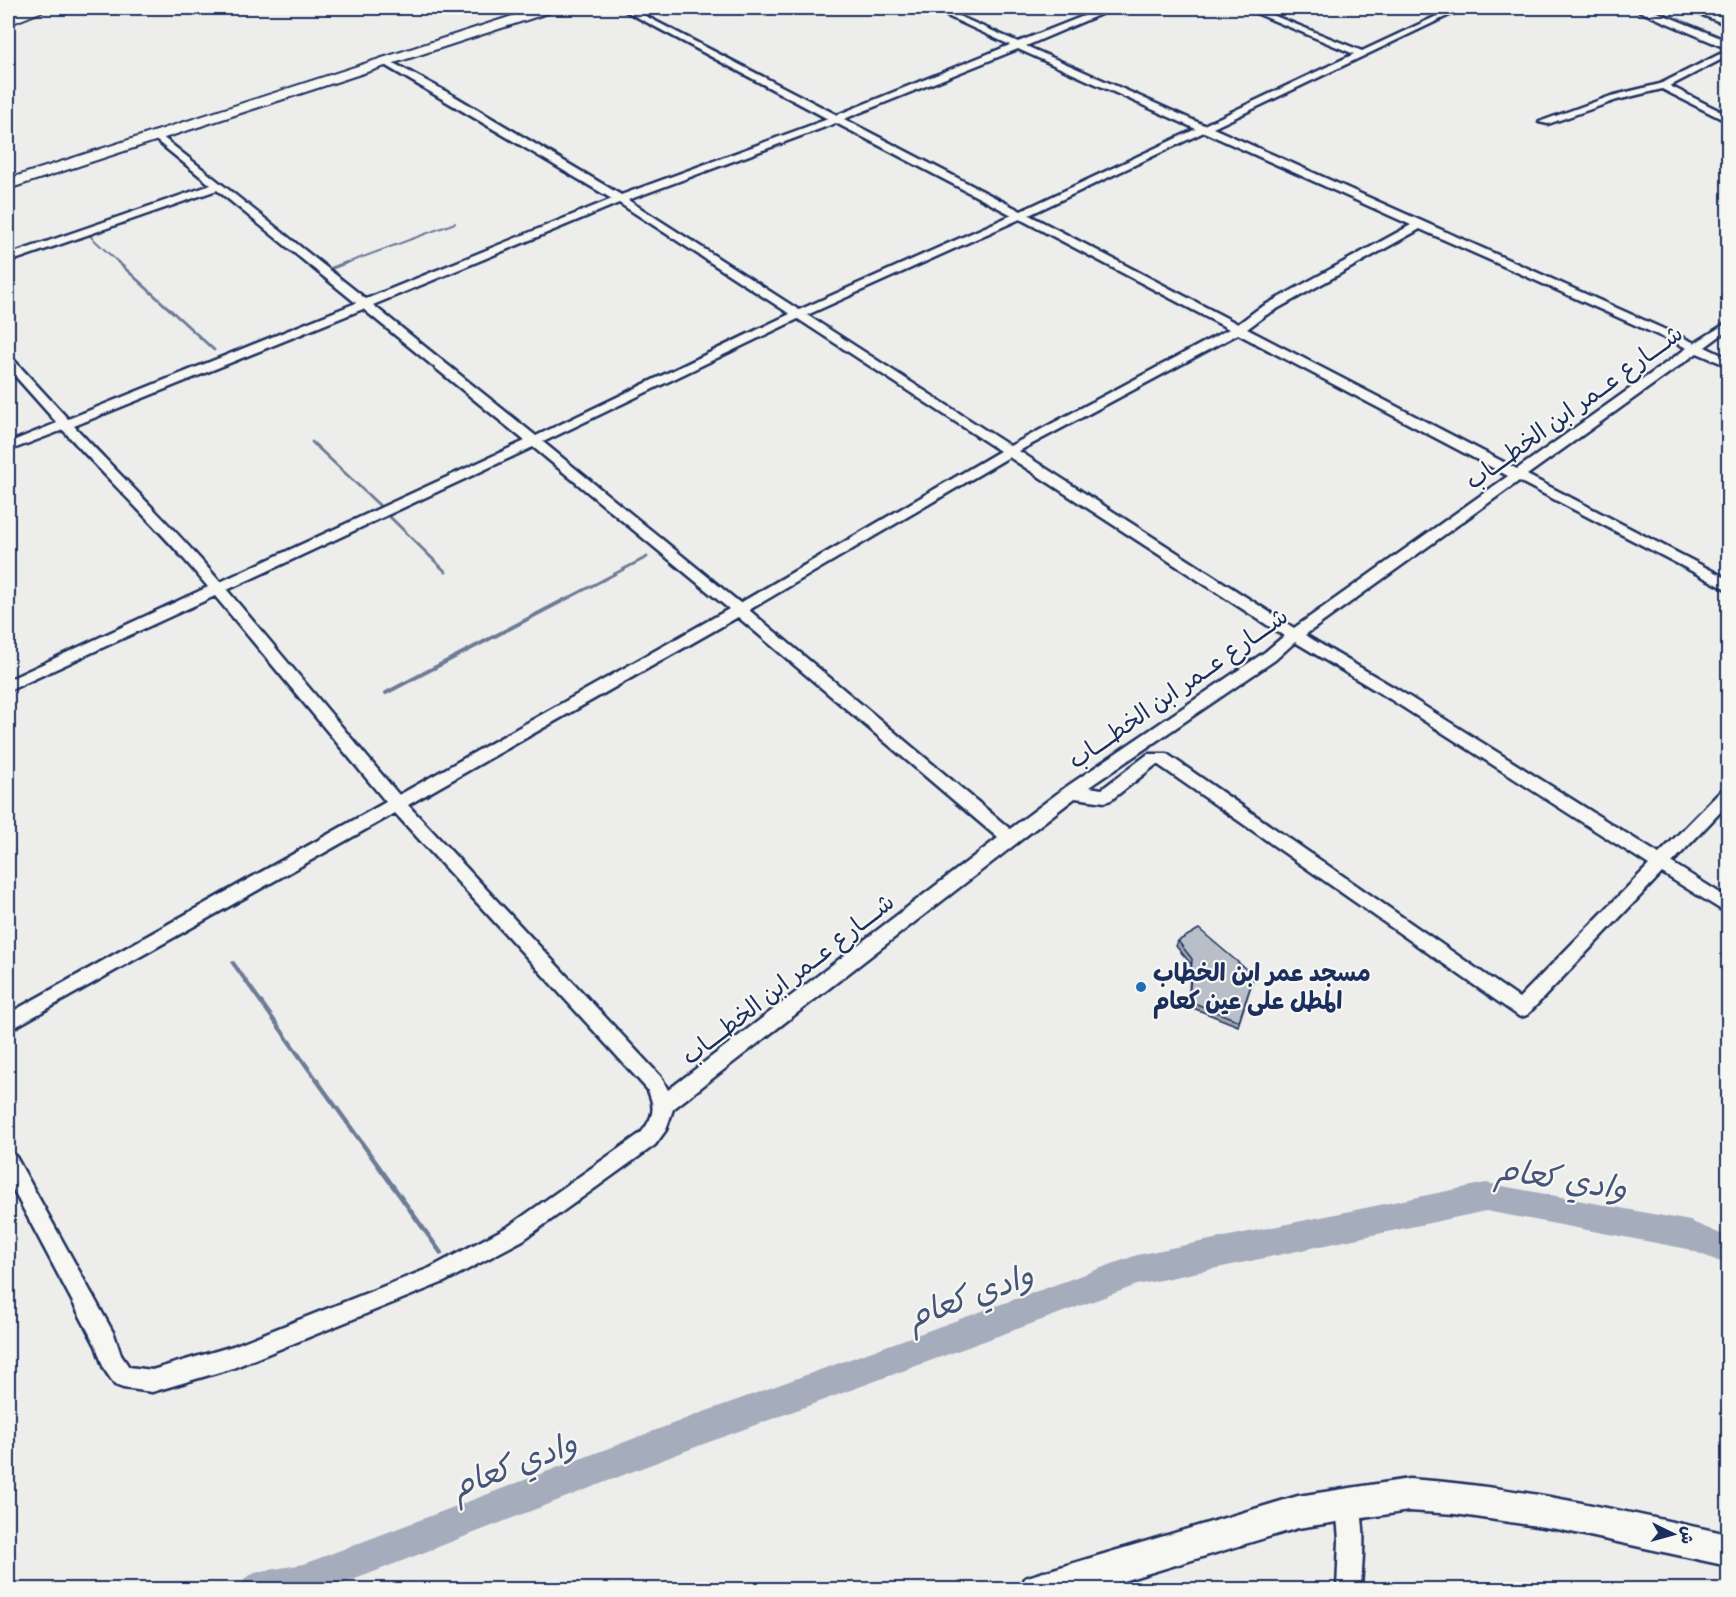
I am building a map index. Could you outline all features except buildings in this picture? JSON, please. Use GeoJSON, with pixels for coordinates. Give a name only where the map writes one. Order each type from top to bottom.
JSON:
{"type":"FeatureCollection","features":[{"type":"Feature","properties":{"kind":"highway"},"geometry":{"type":"LineString","coordinates":[[8,15],[25,8]]}},
{"type":"Feature","properties":{"kind":"highway"},"geometry":{"type":"LineString","coordinates":[[8,20],[37,8]]}},
{"type":"Feature","properties":{"kind":"main road"},"geometry":{"type":"LineString","coordinates":[[8,184],[549,8]]}},
{"type":"Feature","properties":{"kind":"street"},"geometry":{"type":"LineString","coordinates":[[624,8],[1728,585]]}},
{"type":"Feature","properties":{"kind":"street"},"geometry":{"type":"LineString","coordinates":[[934,8],[1728,362]]}},
{"type":"Feature","properties":{"kind":"street"},"geometry":{"type":"LineString","coordinates":[[8,447],[620,199],[836,119],[1111,8]]}},
{"type":"Feature","properties":{"kind":"street"},"geometry":{"type":"LineString","coordinates":[[1248,8],[1361,54]]}},
{"type":"Feature","properties":{"kind":"street"},"geometry":{"type":"LineString","coordinates":[[8,686],[217,591],[797,315],[1021,215],[1460,8]]}},
{"type":"Feature","properties":{"kind":"street"},"geometry":{"type":"LineString","coordinates":[[1638,8],[1728,46]]}},
{"type":"Feature","properties":{"kind":"street"},"geometry":{"type":"LineString","coordinates":[[1688,8],[1728,22]]}},
{"type":"Feature","properties":{"kind":"street"},"geometry":{"type":"LineString","coordinates":[[1544,122],[1614,98],[1663,86],[1728,46]]}},
{"type":"Feature","properties":{"kind":"street"},"geometry":{"type":"LineString","coordinates":[[384,61],[453,99],[620,199],[1294,635],[1395,695],[1728,907]]}},
{"type":"Feature","properties":{"kind":"street"},"geometry":{"type":"LineString","coordinates":[[1663,86],[1728,119]]}},
{"type":"Feature","properties":{"kind":"street"},"geometry":{"type":"LineString","coordinates":[[156,135],[536,441],[1009,838]]}},
{"type":"Feature","properties":{"kind":"street"},"geometry":{"type":"LineString","coordinates":[[8,259],[219,186]]}},
{"type":"Feature","properties":{"kind":"street"},"geometry":{"type":"LineString","coordinates":[[8,1023],[395,802],[737,611],[1010,451],[1239,329],[1262,312],[1421,224]]}},
{"type":"Feature","properties":{"kind":"street","name":"شــــارع عــمر ابن الخطــــاب"},"geometry":{"type":"LineString","coordinates":[[665,1104],[1072,791],[1270,656],[1294,635],[1520,476],[1728,325]]}},
{"type":"Feature","properties":{"kind":"street"},"geometry":{"type":"LineString","coordinates":[[8,361],[126,490],[188,552],[217,591],[395,802],[654,1083],[665,1104],[663,1105],[664,1115],[659,1126],[648,1139],[516,1233],[478,1255],[388,1296],[233,1357],[153,1381],[123,1377],[117,1369],[106,1342],[8,1161]]}},
{"type":"Feature","properties":{"kind":"street"},"geometry":{"type":"LineString","coordinates":[[1072,791],[1105,796],[1154,758],[1161,758],[1520,1009],[1728,794]]}},
{"type":"Feature","properties":{"kind":"street"},"geometry":{"type":"LineString","coordinates":[[1037,1590],[1298,1512],[1409,1495],[1455,1498],[1557,1513],[1728,1550]]}},
{"type":"Feature","properties":{"kind":"street"},"geometry":{"type":"LineString","coordinates":[[1348,1503],[1351,1540],[1349,1590]]}},
{"type":"Feature","properties":{"kind":"waterway"},"geometry":{"type":"LineString","coordinates":[[344,264],[455,223]]}},
{"type":"Feature","properties":{"kind":"waterway"},"geometry":{"type":"LineString","coordinates":[[89,235],[120,264]]}},
{"type":"Feature","properties":{"kind":"waterway"},"geometry":{"type":"LineString","coordinates":[[118,262],[214,350]]}},
{"type":"Feature","properties":{"kind":"waterway"},"geometry":{"type":"LineString","coordinates":[[332,268],[348,262]]}},
{"type":"Feature","properties":{"kind":"waterway"},"geometry":{"type":"LineString","coordinates":[[312,442],[379,505]]}},
{"type":"Feature","properties":{"kind":"waterway"},"geometry":{"type":"LineString","coordinates":[[387,514],[446,572]]}},
{"type":"Feature","properties":{"kind":"waterway"},"geometry":{"type":"LineString","coordinates":[[561,602],[647,557]]}},
{"type":"Feature","properties":{"kind":"waterway"},"geometry":{"type":"LineString","coordinates":[[386,693],[564,600]]}},
{"type":"Feature","properties":{"kind":"waterway"},"geometry":{"type":"LineString","coordinates":[[233,963],[286,1037]]}},
{"type":"Feature","properties":{"kind":"waterway"},"geometry":{"type":"LineString","coordinates":[[285,1036],[441,1253]]}},
{"type":"Feature","properties":{"kind":"waterway","name":"وادي كعام"},"geometry":{"type":"LineString","coordinates":[[257,1590],[304,1581],[701,1429],[1137,1270],[1486,1197],[1690,1235],[1728,1251]]}},
{"type":"Feature","properties":{"kind":"place","name":"مسجد عمر ابن الخطاب المطل على عين كعام"},"geometry":{"type":"Point","coordinates":[1141,987]}}]}
